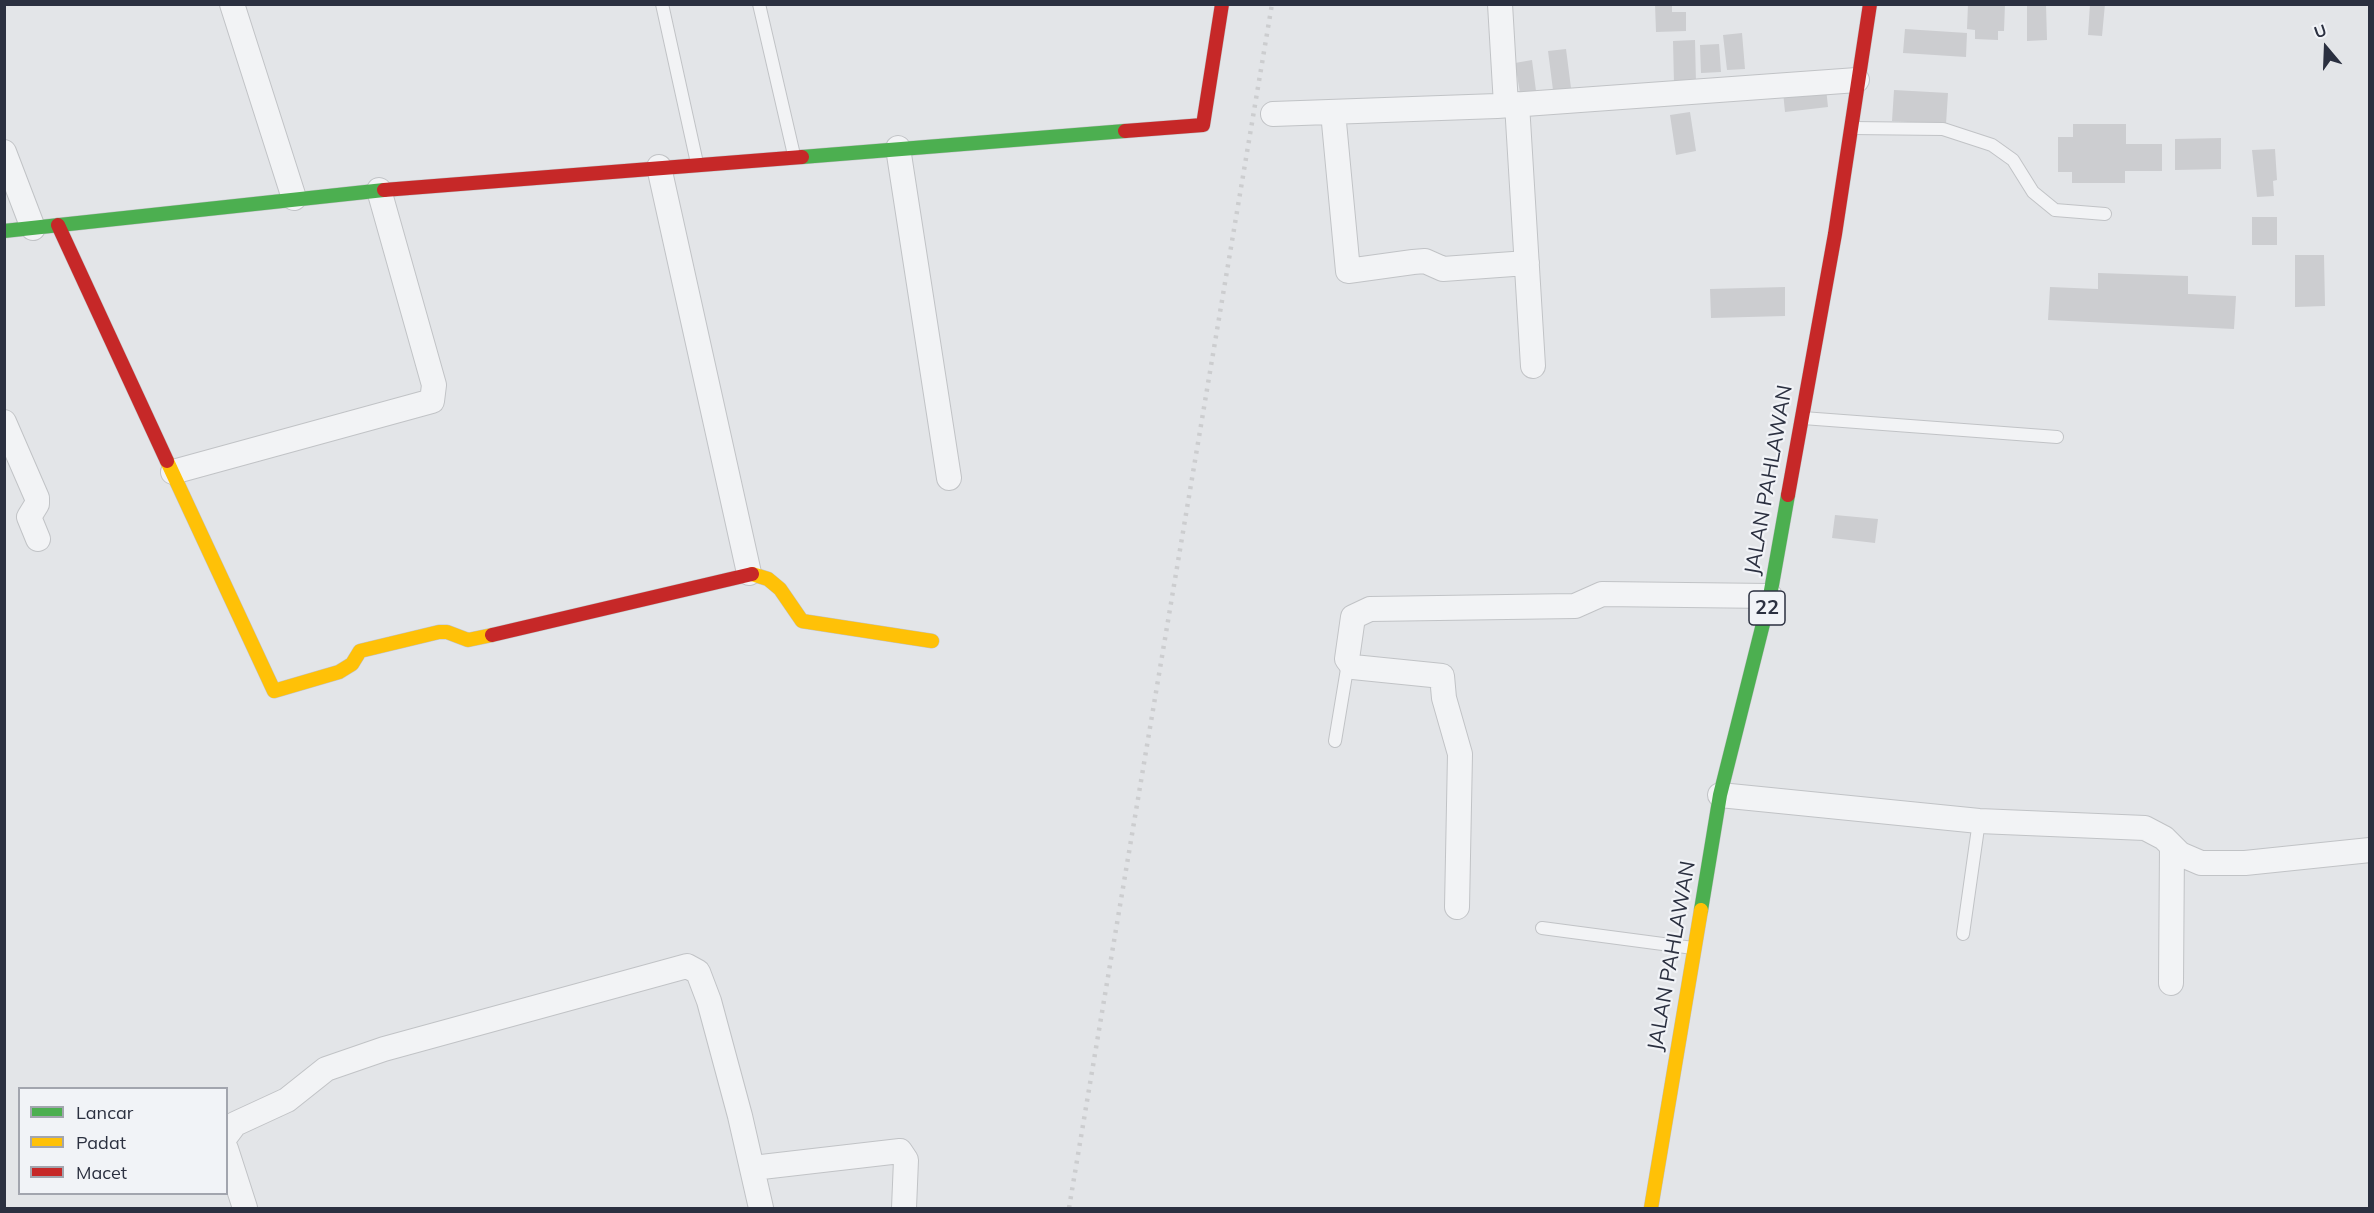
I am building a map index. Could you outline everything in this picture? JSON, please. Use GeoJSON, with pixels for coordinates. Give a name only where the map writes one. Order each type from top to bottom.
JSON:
{"type":"FeatureCollection","features":[{"type":"Feature","properties":{"kind":"main road"},"geometry":{"type":"LineString","coordinates":[[4,231],[379,190],[1203,125],[1222,4]]}},
{"type":"Feature","properties":{"kind":"main road","name":"JALAN PAHLAWAN"},"geometry":{"type":"LineString","coordinates":[[1651,1209],[1720,795],[1770,596],[1835,234],[1870,4]]}},
{"type":"Feature","properties":{"kind":"main road"},"geometry":{"type":"LineString","coordinates":[[58,225],[274,691],[339,672],[352,664],[360,651],[372,648],[440,632],[447,632],[468,640],[618,607],[748,573],[768,579],[780,589],[794,613],[802,621],[932,641]]}},
{"type":"Feature","properties":{"kind":"street"},"geometry":{"type":"LineString","coordinates":[[232,4],[294,198]]}},
{"type":"Feature","properties":{"kind":"street"},"geometry":{"type":"LineString","coordinates":[[1500,4],[1527,263],[1533,366]]}},
{"type":"Feature","properties":{"kind":"street"},"geometry":{"type":"LineString","coordinates":[[1273,114],[1512,105],[1857,81]]}},
{"type":"Feature","properties":{"kind":"street"},"geometry":{"type":"LineString","coordinates":[[1333,112],[1348,271],[1425,261],[1443,269],[1527,263]]}},
{"type":"Feature","properties":{"kind":"street"},"geometry":{"type":"LineString","coordinates":[[898,148],[949,478]]}},
{"type":"Feature","properties":{"kind":"street"},"geometry":{"type":"LineString","coordinates":[[4,152],[33,228]]}},
{"type":"Feature","properties":{"kind":"street"},"geometry":{"type":"LineString","coordinates":[[658,167],[748,573]]}},
{"type":"Feature","properties":{"kind":"street"},"geometry":{"type":"LineString","coordinates":[[172,472],[432,401],[434,385],[379,190]]}},
{"type":"Feature","properties":{"kind":"street"},"geometry":{"type":"LineString","coordinates":[[4,423],[37,498],[37,504],[30,517],[38,539]]}},
{"type":"Feature","properties":{"kind":"street"},"geometry":{"type":"LineString","coordinates":[[1457,907],[1460,754],[1444,698],[1442,676],[1364,669],[1348,663],[1353,617],[1370,609],[1575,606],[1602,594],[1770,596]]}},
{"type":"Feature","properties":{"kind":"street"},"geometry":{"type":"LineString","coordinates":[[1720,795],[1979,821],[2145,828],[2154,831],[2190,859],[2225,864],[2370,850]]}},
{"type":"Feature","properties":{"kind":"street"},"geometry":{"type":"LineString","coordinates":[[2171,983],[2172,846]]}},
{"type":"Feature","properties":{"kind":"street"},"geometry":{"type":"LineString","coordinates":[[228,1133],[235,1124],[287,1100],[326,1069],[384,1049],[687,966],[698,972],[709,1001],[753,1168],[761,1209]]}},
{"type":"Feature","properties":{"kind":"street"},"geometry":{"type":"LineString","coordinates":[[753,1168],[900,1151],[906,1160],[904,1209]]}},
{"type":"Feature","properties":{"kind":"street"},"geometry":{"type":"LineString","coordinates":[[228,1155],[245,1209]]}},
{"type":"Feature","properties":{"kind":"lane"},"geometry":{"type":"LineString","coordinates":[[663,4],[697,164]]}},
{"type":"Feature","properties":{"kind":"lane"},"geometry":{"type":"LineString","coordinates":[[759,4],[794,157]]}},
{"type":"Feature","properties":{"kind":"lane"},"geometry":{"type":"LineString","coordinates":[[1850,128],[1943,129],[1992,145],[2013,160],[2033,192],[2055,210],[2105,214]]}},
{"type":"Feature","properties":{"kind":"lane"},"geometry":{"type":"LineString","coordinates":[[1802,417],[2057,437]]}},
{"type":"Feature","properties":{"kind":"lane"},"geometry":{"type":"LineString","coordinates":[[1335,741],[1348,663]]}},
{"type":"Feature","properties":{"kind":"lane"},"geometry":{"type":"LineString","coordinates":[[1962,934],[1979,821]]}},
{"type":"Feature","properties":{"kind":"lane"},"geometry":{"type":"LineString","coordinates":[[1542,928],[1694,948]]}},
{"type":"Feature","properties":{"kind":"building"},"geometry":{"type":"Polygon","coordinates":[[[1655,4],[1672,4],[1672,12],[1686,12],[1686,31],[1656,32],[1655,4]]]}},
{"type":"Feature","properties":{"kind":"building"},"geometry":{"type":"Polygon","coordinates":[[[1968,4],[2005,4],[2004,31],[1998,31],[1998,40],[1975,39],[1975,30],[1967,29],[1968,4]]]}},
{"type":"Feature","properties":{"kind":"building"},"geometry":{"type":"Polygon","coordinates":[[[2027,4],[2046,4],[2047,40],[2027,41],[2027,4]]]}},
{"type":"Feature","properties":{"kind":"building"},"geometry":{"type":"Polygon","coordinates":[[[2090,4],[2105,4],[2102,36],[2088,35],[2090,4]]]}},
{"type":"Feature","properties":{"kind":"building"},"geometry":{"type":"Polygon","coordinates":[[[1905,29],[1967,33],[1966,57],[1903,53],[1905,29]]]}},
{"type":"Feature","properties":{"kind":"building"},"geometry":{"type":"Polygon","coordinates":[[[1742,33],[1745,69],[1727,70],[1723,35],[1742,33]]]}},
{"type":"Feature","properties":{"kind":"building"},"geometry":{"type":"Polygon","coordinates":[[[1695,40],[1696,83],[1674,84],[1673,41],[1695,40]]]}},
{"type":"Feature","properties":{"kind":"building"},"geometry":{"type":"Polygon","coordinates":[[[1719,44],[1721,72],[1701,73],[1700,45],[1719,44]]]}},
{"type":"Feature","properties":{"kind":"building"},"geometry":{"type":"Polygon","coordinates":[[[1566,49],[1571,88],[1553,90],[1548,51],[1566,49]]]}},
{"type":"Feature","properties":{"kind":"building"},"geometry":{"type":"Polygon","coordinates":[[[1532,60],[1536,91],[1520,93],[1515,63],[1532,60]]]}},
{"type":"Feature","properties":{"kind":"building"},"geometry":{"type":"Polygon","coordinates":[[[1826,88],[1828,107],[1785,112],[1783,92],[1826,88]]]}},
{"type":"Feature","properties":{"kind":"building"},"geometry":{"type":"Polygon","coordinates":[[[1894,90],[1948,93],[1946,124],[1892,121],[1894,90]]]}},
{"type":"Feature","properties":{"kind":"building"},"geometry":{"type":"Polygon","coordinates":[[[1690,112],[1696,151],[1676,155],[1670,115],[1690,112]]]}},
{"type":"Feature","properties":{"kind":"building"},"geometry":{"type":"Polygon","coordinates":[[[2073,124],[2126,124],[2126,144],[2162,144],[2162,171],[2125,171],[2125,183],[2072,183],[2072,172],[2058,172],[2058,137],[2073,137],[2073,124]]]}},
{"type":"Feature","properties":{"kind":"building"},"geometry":{"type":"Polygon","coordinates":[[[2221,138],[2221,169],[2175,170],[2175,139],[2221,138]]]}},
{"type":"Feature","properties":{"kind":"building"},"geometry":{"type":"Polygon","coordinates":[[[2275,149],[2277,180],[2273,181],[2274,196],[2257,197],[2252,150],[2275,149]]]}},
{"type":"Feature","properties":{"kind":"building"},"geometry":{"type":"Polygon","coordinates":[[[2252,217],[2277,217],[2277,245],[2252,245],[2252,217]]]}},
{"type":"Feature","properties":{"kind":"building"},"geometry":{"type":"Polygon","coordinates":[[[2295,255],[2324,255],[2325,306],[2295,307],[2295,255]]]}},
{"type":"Feature","properties":{"kind":"building"},"geometry":{"type":"Polygon","coordinates":[[[2098,273],[2188,276],[2188,294],[2236,296],[2234,329],[2048,320],[2050,287],[2098,289],[2098,273]]]}},
{"type":"Feature","properties":{"kind":"building"},"geometry":{"type":"Polygon","coordinates":[[[1785,287],[1785,316],[1711,318],[1710,289],[1785,287]]]}},
{"type":"Feature","properties":{"kind":"building"},"geometry":{"type":"Polygon","coordinates":[[[1835,515],[1878,519],[1875,543],[1832,538],[1835,515]]]}},
{"type":"Feature","properties":{"kind":"railway"},"geometry":{"type":"LineString","coordinates":[[1069,1208],[1272,4]]}},
{"type":"Feature","properties":{"kind":"traffic: fast"},"geometry":{"type":"LineString","coordinates":[[802,157],[1125,131]]}},
{"type":"Feature","properties":{"kind":"traffic: fast"},"geometry":{"type":"LineString","coordinates":[[4,231],[384,190]]}},
{"type":"Feature","properties":{"kind":"traffic: fast"},"geometry":{"type":"LineString","coordinates":[[1701,910],[1720,795],[1770,596],[1788,495]]}},
{"type":"Feature","properties":{"kind":"traffic: slow"},"geometry":{"type":"LineString","coordinates":[[167,461],[274,691],[339,672],[352,664],[360,651],[439,632],[447,632],[468,640],[492,635]]}},
{"type":"Feature","properties":{"kind":"traffic: slow"},"geometry":{"type":"LineString","coordinates":[[752,574],[768,579],[780,589],[802,621],[932,641]]}},
{"type":"Feature","properties":{"kind":"traffic: slow"},"geometry":{"type":"LineString","coordinates":[[1651,1208],[1701,910]]}},
{"type":"Feature","properties":{"kind":"traffic: jam"},"geometry":{"type":"LineString","coordinates":[[1125,131],[1203,125],[1222,4]]}},
{"type":"Feature","properties":{"kind":"traffic: jam"},"geometry":{"type":"LineString","coordinates":[[1788,495],[1835,234],[1870,4]]}},
{"type":"Feature","properties":{"kind":"traffic: jam"},"geometry":{"type":"LineString","coordinates":[[384,190],[802,157]]}},
{"type":"Feature","properties":{"kind":"traffic: jam"},"geometry":{"type":"LineString","coordinates":[[58,225],[167,461]]}},
{"type":"Feature","properties":{"kind":"traffic: jam"},"geometry":{"type":"LineString","coordinates":[[492,635],[752,574]]}}]}
